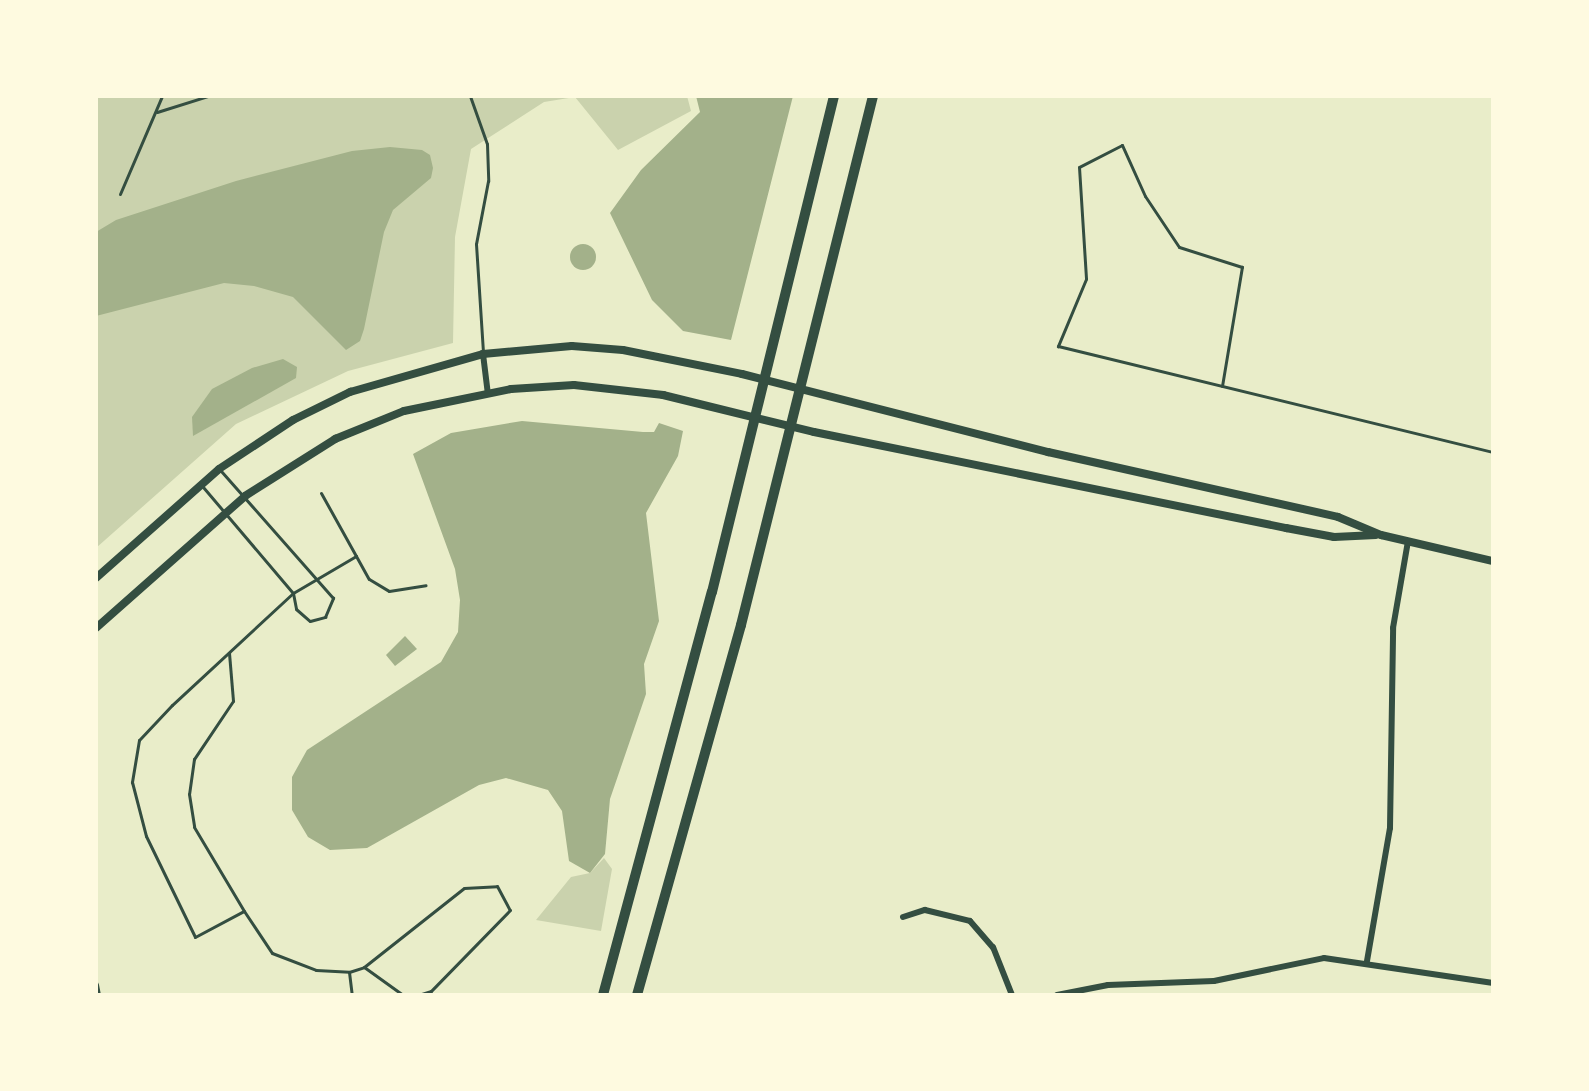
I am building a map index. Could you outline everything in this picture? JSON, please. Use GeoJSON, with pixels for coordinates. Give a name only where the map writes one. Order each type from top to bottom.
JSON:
{"type":"FeatureCollection","features":[{"type":"Feature","properties":{"kind":"main road"},"geometry":{"type":"LineString","coordinates":[[603,995],[755,417],[834,96]]}},
{"type":"Feature","properties":{"kind":"main road"},"geometry":{"type":"LineString","coordinates":[[637,995],[792,427],[873,96]]}},
{"type":"Feature","properties":{"kind":"street"},"geometry":{"type":"LineString","coordinates":[[96,578],[219,469],[293,420],[350,392],[483,354],[572,346],[623,350],[764,380],[1338,517],[1381,535],[1493,561]]}},
{"type":"Feature","properties":{"kind":"street"},"geometry":{"type":"LineString","coordinates":[[483,354],[488,392]]}},
{"type":"Feature","properties":{"kind":"street"},"geometry":{"type":"LineString","coordinates":[[96,628],[245,496],[335,439],[404,411],[488,392],[574,385],[618,388],[792,427],[1334,537],[1381,535]]}},
{"type":"Feature","properties":{"kind":"street"},"geometry":{"type":"LineString","coordinates":[[1367,961],[1390,828],[1393,628],[1408,541]]}},
{"type":"Feature","properties":{"kind":"street"},"geometry":{"type":"LineString","coordinates":[[1383,627],[1393,628]]}},
{"type":"Feature","properties":{"kind":"street"},"geometry":{"type":"LineString","coordinates":[[903,917],[925,910],[970,921],[993,947],[1012,995]]}},
{"type":"Feature","properties":{"kind":"street"},"geometry":{"type":"LineString","coordinates":[[1057,995],[1108,985],[1214,981],[1324,958],[1367,961],[1493,983]]}},
{"type":"Feature","properties":{"kind":"street"},"geometry":{"type":"LineString","coordinates":[[96,985],[98,995]]}},
{"type":"Feature","properties":{"kind":"lane"},"geometry":{"type":"LineString","coordinates":[[120,194],[162,96]]}},
{"type":"Feature","properties":{"kind":"lane"},"geometry":{"type":"LineString","coordinates":[[157,112],[208,96]]}},
{"type":"Feature","properties":{"kind":"lane"},"geometry":{"type":"LineString","coordinates":[[470,96],[487,144],[488,181],[476,244],[483,354]]}},
{"type":"Feature","properties":{"kind":"lane"},"geometry":{"type":"LineString","coordinates":[[1222,386],[1242,267],[1179,247],[1145,196],[1122,145],[1079,167],[1086,279],[1058,346],[1222,386],[1493,452]]}},
{"type":"Feature","properties":{"kind":"lane"},"geometry":{"type":"LineString","coordinates":[[200,484],[293,593],[296,609],[310,621],[325,617],[333,598],[318,577],[219,469]]}},
{"type":"Feature","properties":{"kind":"lane"},"geometry":{"type":"LineString","coordinates":[[321,493],[369,579],[389,591],[426,585]]}},
{"type":"Feature","properties":{"kind":"lane"},"geometry":{"type":"LineString","coordinates":[[244,911],[195,937],[146,836],[132,782],[139,740],[293,593],[356,556]]}},
{"type":"Feature","properties":{"kind":"lane"},"geometry":{"type":"LineString","coordinates":[[229,652],[233,701],[194,759],[189,794],[194,827],[272,953],[316,970],[349,972],[364,967],[464,888],[497,886],[510,910],[431,991],[418,995]]}},
{"type":"Feature","properties":{"kind":"lane"},"geometry":{"type":"LineString","coordinates":[[364,967],[403,995]]}},
{"type":"Feature","properties":{"kind":"lane"},"geometry":{"type":"LineString","coordinates":[[349,972],[352,995]]}},
{"type":"Feature","properties":{"kind":"shaded area"},"geometry":{"type":"Polygon","coordinates":[[[96,96],[687,96],[691,111],[618,150],[575,97],[544,102],[471,149],[455,237],[453,343],[348,371],[236,424],[96,548],[96,96]]]}},
{"type":"Feature","properties":{"kind":"shaded area"},"geometry":{"type":"Polygon","coordinates":[[[696,96],[793,96],[731,340],[683,331],[652,300],[610,213],[641,170],[700,112],[696,96]]]}},
{"type":"Feature","properties":{"kind":"shaded area"},"geometry":{"type":"Polygon","coordinates":[[[390,147],[422,150],[430,155],[433,168],[431,178],[393,210],[384,232],[360,341],[346,350],[293,297],[254,286],[224,283],[96,316],[96,232],[116,220],[236,181],[352,151],[390,147]]]}},
{"type":"Feature","properties":{"kind":"shaded area"},"geometry":{"type":"Polygon","coordinates":[[[583,244],[592,248],[596,257],[592,266],[583,270],[574,266],[570,257],[574,248],[583,244]]]}},
{"type":"Feature","properties":{"kind":"shaded area"},"geometry":{"type":"Polygon","coordinates":[[[283,359],[297,367],[296,378],[193,436],[192,417],[212,389],[252,368],[283,359]]]}},
{"type":"Feature","properties":{"kind":"shaded area"},"geometry":{"type":"Polygon","coordinates":[[[522,421],[643,432],[654,432],[659,423],[683,431],[678,456],[646,513],[659,621],[644,664],[646,694],[610,799],[605,854],[590,873],[569,861],[562,811],[548,790],[506,778],[479,785],[367,848],[330,850],[308,837],[292,810],[292,777],[307,750],[441,662],[458,632],[460,600],[455,569],[413,454],[451,433],[522,421]]]}},
{"type":"Feature","properties":{"kind":"shaded area"},"geometry":{"type":"Polygon","coordinates":[[[405,636],[417,649],[395,666],[386,655],[405,636]]]}},
{"type":"Feature","properties":{"kind":"shaded area"},"geometry":{"type":"Polygon","coordinates":[[[604,858],[612,869],[601,931],[536,920],[571,877],[590,873],[604,858]]]}}]}
